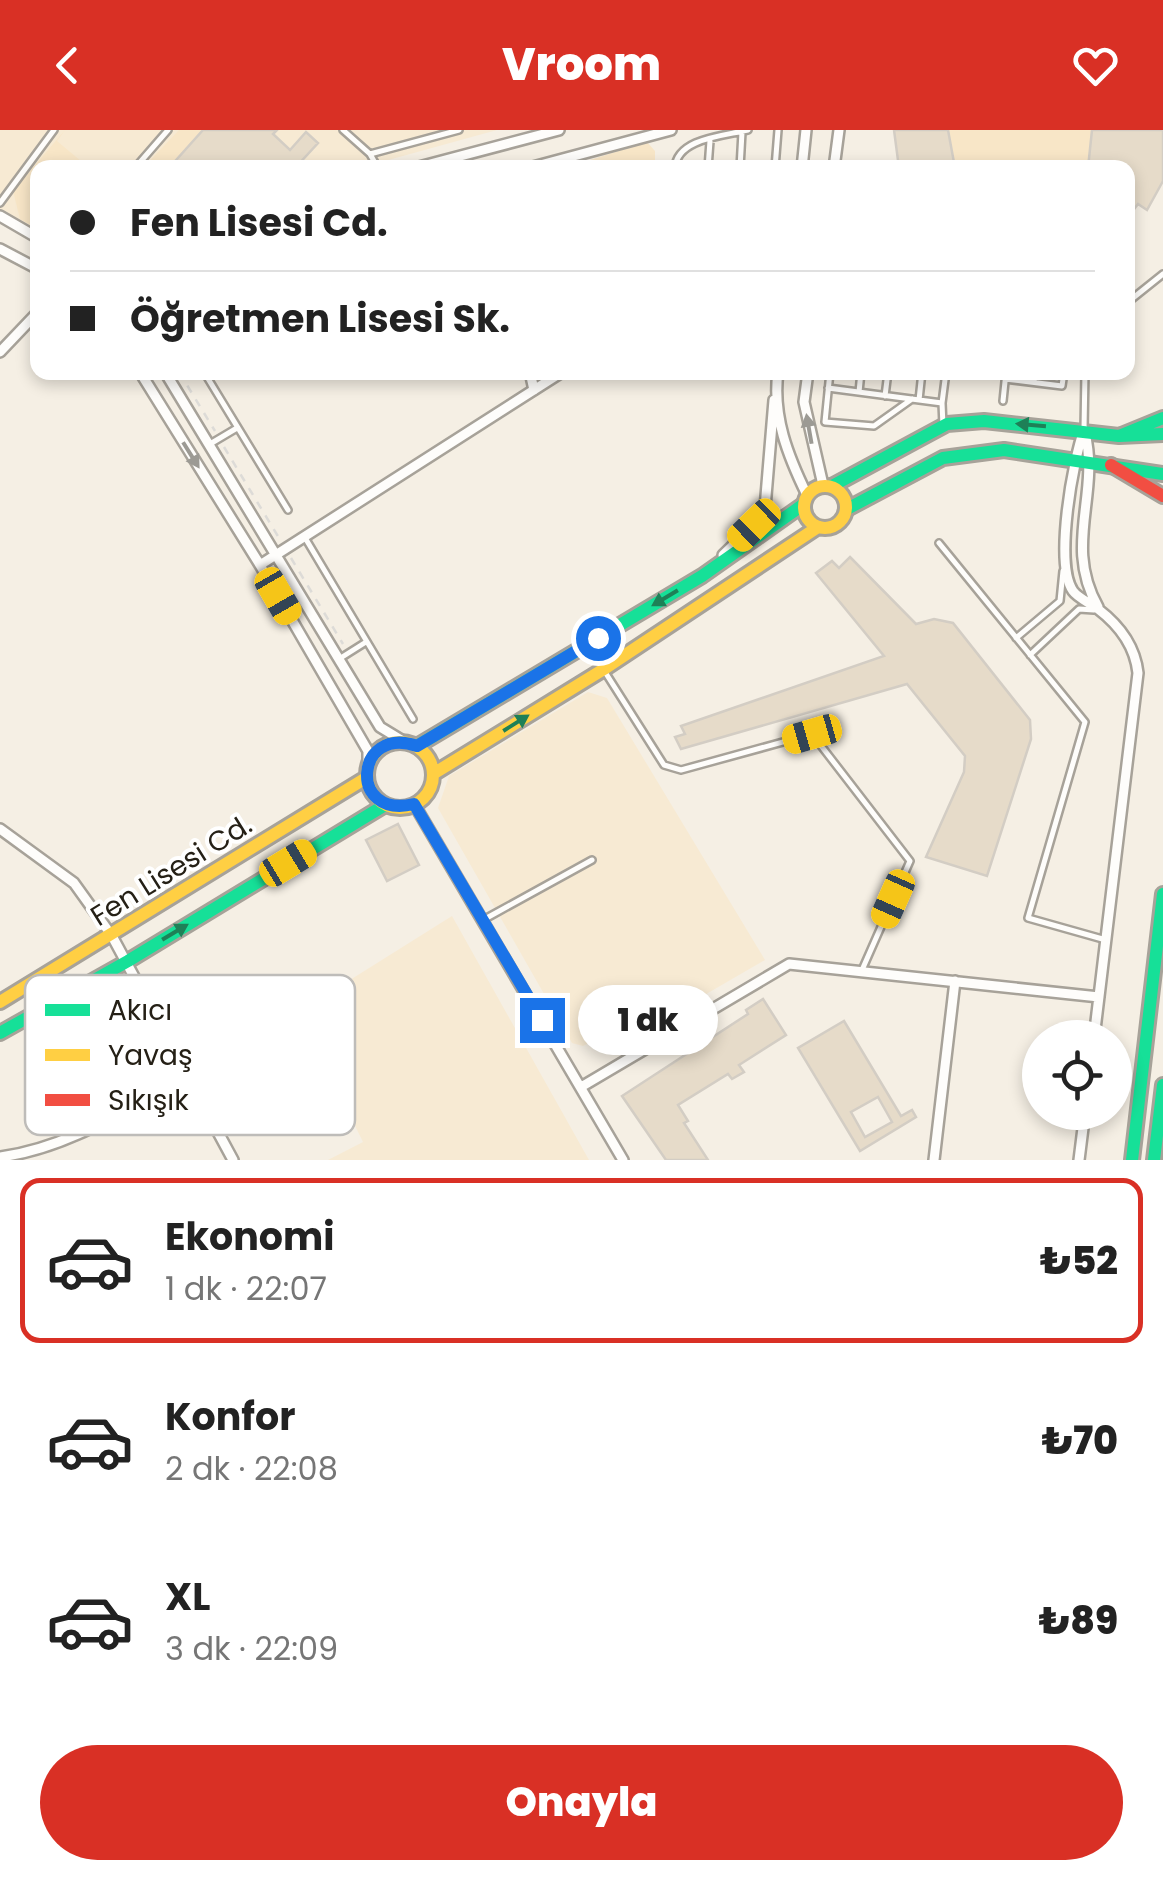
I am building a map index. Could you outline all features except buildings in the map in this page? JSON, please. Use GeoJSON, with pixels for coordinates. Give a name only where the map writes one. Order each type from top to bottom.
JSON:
{"type":"FeatureCollection","features":[{"type":"Feature","properties":{"kind":"main road"},"geometry":{"type":"LineString","coordinates":[[1119,436],[1163,418]]}},
{"type":"Feature","properties":{"kind":"main road"},"geometry":{"type":"LineString","coordinates":[[410,744],[429,758],[433,774],[430,788],[414,804],[398,808],[372,794],[367,771],[376,751],[389,743],[410,744],[702,576],[828,486],[943,426],[984,421],[1119,436],[1163,434]]}},
{"type":"Feature","properties":{"kind":"main road"},"geometry":{"type":"LineString","coordinates":[[433,774],[604,669],[818,527],[837,525],[847,509],[943,458],[1004,450],[1163,474]]}},
{"type":"Feature","properties":{"kind":"main road"},"geometry":{"type":"LineString","coordinates":[[1112,464],[1163,496]]}},
{"type":"Feature","properties":{"kind":"main road"},"geometry":{"type":"LineString","coordinates":[[828,486],[844,495],[847,509]]}},
{"type":"Feature","properties":{"kind":"main road"},"geometry":{"type":"LineString","coordinates":[[806,500],[807,518],[818,527]]}},
{"type":"Feature","properties":{"kind":"main road","name":"Fen Lisesi Cd."},"geometry":{"type":"LineString","coordinates":[[46,975],[367,771]]}},
{"type":"Feature","properties":{"kind":"main road","name":"Fen Lisesi Cd."},"geometry":{"type":"LineString","coordinates":[[105,975],[385,804]]}},
{"type":"Feature","properties":{"kind":"main road"},"geometry":{"type":"LineString","coordinates":[[1132,1160],[1163,894]]}},
{"type":"Feature","properties":{"kind":"main road","name":"Fen Lisesi Cd."},"geometry":{"type":"LineString","coordinates":[[0,1002],[25,987]]}},
{"type":"Feature","properties":{"kind":"main road","name":"Fen Lisesi Cd."},"geometry":{"type":"LineString","coordinates":[[0,1033],[25,1019]]}},
{"type":"Feature","properties":{"kind":"main road"},"geometry":{"type":"LineString","coordinates":[[1154,1160],[1163,1084]]}},
{"type":"Feature","properties":{"kind":"street"},"geometry":{"type":"LineString","coordinates":[[445,160],[559,130]]}},
{"type":"Feature","properties":{"kind":"street"},"geometry":{"type":"LineString","coordinates":[[559,160],[671,130]]}},
{"type":"Feature","properties":{"kind":"street"},"geometry":{"type":"LineString","coordinates":[[803,160],[806,130]]}},
{"type":"Feature","properties":{"kind":"street"},"geometry":{"type":"LineString","coordinates":[[835,160],[838,130]]}},
{"type":"Feature","properties":{"kind":"street"},"geometry":{"type":"LineString","coordinates":[[0,216],[30,233]]}},
{"type":"Feature","properties":{"kind":"street"},"geometry":{"type":"LineString","coordinates":[[0,249],[30,265]]}},
{"type":"Feature","properties":{"kind":"street"},"geometry":{"type":"LineString","coordinates":[[0,352],[30,320]]}},
{"type":"Feature","properties":{"kind":"street"},"geometry":{"type":"LineString","coordinates":[[145,380],[260,565],[368,751],[367,771]]}},
{"type":"Feature","properties":{"kind":"street"},"geometry":{"type":"LineString","coordinates":[[170,380],[380,727],[410,744]]}},
{"type":"Feature","properties":{"kind":"street"},"geometry":{"type":"LineString","coordinates":[[532,380],[534,390]]}},
{"type":"Feature","properties":{"kind":"street"},"geometry":{"type":"LineString","coordinates":[[260,565],[550,380]]}},
{"type":"Feature","properties":{"kind":"street"},"geometry":{"type":"LineString","coordinates":[[702,576],[754,525],[765,508],[777,380]]}},
{"type":"Feature","properties":{"kind":"street"},"geometry":{"type":"LineString","coordinates":[[807,380],[804,402],[828,486]]}},
{"type":"Feature","properties":{"kind":"street"},"geometry":{"type":"LineString","coordinates":[[774,400],[806,500]]}},
{"type":"Feature","properties":{"kind":"street"},"geometry":{"type":"LineString","coordinates":[[1084,430],[1074,460],[1063,568],[1073,592],[1100,610]]}},
{"type":"Feature","properties":{"kind":"street"},"geometry":{"type":"LineString","coordinates":[[1084,430],[1092,462],[1081,540],[1084,582],[1100,610],[1136,652],[1138,673],[1096,1020]]}},
{"type":"Feature","properties":{"kind":"street"},"geometry":{"type":"LineString","coordinates":[[414,804],[623,1160]]}},
{"type":"Feature","properties":{"kind":"street"},"geometry":{"type":"LineString","coordinates":[[0,829],[74,883],[135,975]]}},
{"type":"Feature","properties":{"kind":"street"},"geometry":{"type":"LineString","coordinates":[[581,1087],[789,964],[1099,997]]}},
{"type":"Feature","properties":{"kind":"street"},"geometry":{"type":"LineString","coordinates":[[934,1160],[955,981]]}},
{"type":"Feature","properties":{"kind":"street"},"geometry":{"type":"LineString","coordinates":[[1079,1160],[1082,1130]]}},
{"type":"Feature","properties":{"kind":"street"},"geometry":{"type":"LineString","coordinates":[[0,1157],[37,1152],[77,1135]]}},
{"type":"Feature","properties":{"kind":"street"},"geometry":{"type":"LineString","coordinates":[[219,1135],[232,1160]]}},
{"type":"Feature","properties":{"kind":"lane"},"geometry":{"type":"LineString","coordinates":[[32,160],[54,130]]}},
{"type":"Feature","properties":{"kind":"lane"},"geometry":{"type":"LineString","coordinates":[[141,160],[168,130]]}},
{"type":"Feature","properties":{"kind":"lane"},"geometry":{"type":"LineString","coordinates":[[343,130],[373,160]]}},
{"type":"Feature","properties":{"kind":"lane"},"geometry":{"type":"LineString","coordinates":[[370,154],[460,130]]}},
{"type":"Feature","properties":{"kind":"lane"},"geometry":{"type":"LineString","coordinates":[[776,160],[778,130]]}},
{"type":"Feature","properties":{"kind":"lane"},"geometry":{"type":"LineString","coordinates":[[677,160],[681,150],[745,131],[741,160]]}},
{"type":"Feature","properties":{"kind":"lane"},"geometry":{"type":"LineString","coordinates":[[709,160],[710,140]]}},
{"type":"Feature","properties":{"kind":"lane"},"geometry":{"type":"LineString","coordinates":[[0,203],[30,162]]}},
{"type":"Feature","properties":{"kind":"lane"},"geometry":{"type":"LineString","coordinates":[[1135,296],[1163,274]]}},
{"type":"Feature","properties":{"kind":"lane"},"geometry":{"type":"LineString","coordinates":[[209,380],[288,510]]}},
{"type":"Feature","properties":{"kind":"lane"},"geometry":{"type":"LineString","coordinates":[[829,380],[825,422],[874,426],[916,400],[920,380]]}},
{"type":"Feature","properties":{"kind":"lane"},"geometry":{"type":"LineString","coordinates":[[859,392],[860,380]]}},
{"type":"Feature","properties":{"kind":"lane"},"geometry":{"type":"LineString","coordinates":[[885,396],[887,380]]}},
{"type":"Feature","properties":{"kind":"lane"},"geometry":{"type":"LineString","coordinates":[[943,426],[945,380]]}},
{"type":"Feature","properties":{"kind":"lane"},"geometry":{"type":"LineString","coordinates":[[1003,401],[1006,380]]}},
{"type":"Feature","properties":{"kind":"lane"},"geometry":{"type":"LineString","coordinates":[[1025,380],[1062,386],[1063,380]]}},
{"type":"Feature","properties":{"kind":"lane"},"geometry":{"type":"LineString","coordinates":[[1084,430],[1085,380]]}},
{"type":"Feature","properties":{"kind":"lane"},"geometry":{"type":"LineString","coordinates":[[828,388],[942,404]]}},
{"type":"Feature","properties":{"kind":"lane"},"geometry":{"type":"LineString","coordinates":[[209,445],[237,428]]}},
{"type":"Feature","properties":{"kind":"lane"},"geometry":{"type":"LineString","coordinates":[[304,536],[412,719]]}},
{"type":"Feature","properties":{"kind":"lane"},"geometry":{"type":"LineString","coordinates":[[939,543],[1085,722],[1028,918],[1106,940]]}},
{"type":"Feature","properties":{"kind":"lane"},"geometry":{"type":"LineString","coordinates":[[1016,638],[1060,601],[1063,568]]}},
{"type":"Feature","properties":{"kind":"lane"},"geometry":{"type":"LineString","coordinates":[[1030,655],[1079,609],[1100,610]]}},
{"type":"Feature","properties":{"kind":"lane"},"geometry":{"type":"LineString","coordinates":[[339,659],[366,641]]}},
{"type":"Feature","properties":{"kind":"lane"},"geometry":{"type":"LineString","coordinates":[[604,669],[664,765],[681,770],[812,734],[910,861],[862,970]]}},
{"type":"Feature","properties":{"kind":"lane"},"geometry":{"type":"LineString","coordinates":[[483,920],[592,860]]}},
{"type":"Feature","properties":{"kind":"path"},"geometry":{"type":"LineString","coordinates":[[185,380],[343,644]]}},
{"type":"Feature","properties":{"kind":"shaded area"},"geometry":{"type":"Polygon","coordinates":[[[0,130],[497,130],[388,160],[30,160],[30,225],[0,210],[0,130]]]}},
{"type":"Feature","properties":{"kind":"shaded area"},"geometry":{"type":"Polygon","coordinates":[[[65,130],[57,141],[80,160],[39,160],[65,130]]]}},
{"type":"Feature","properties":{"kind":"shaded area"},"geometry":{"type":"Polygon","coordinates":[[[179,130],[217,130],[190,160],[151,160],[179,130]]]}},
{"type":"Feature","properties":{"kind":"shaded area"},"geometry":{"type":"Polygon","coordinates":[[[894,130],[1163,130],[1163,181],[1147,210],[1138,204],[1135,207],[1135,160],[898,160],[894,130]]]}},
{"type":"Feature","properties":{"kind":"shaded area"},"geometry":{"type":"Polygon","coordinates":[[[647,142],[655,151],[655,160],[590,160],[647,142]]]}},
{"type":"Feature","properties":{"kind":"shaded area"},"geometry":{"type":"Polygon","coordinates":[[[30,171],[30,225],[20,219],[13,191],[30,171]]]}},
{"type":"Feature","properties":{"kind":"shaded area"},"geometry":{"type":"Polygon","coordinates":[[[588,692],[607,698],[765,960],[670,1015],[656,1010],[583,1046],[572,1043],[438,808],[449,776],[588,692]]]}},
{"type":"Feature","properties":{"kind":"shaded area"},"geometry":{"type":"Polygon","coordinates":[[[452,916],[589,1160],[328,1160],[363,1142],[355,1126],[355,977],[452,916]]]}},
{"type":"Feature","properties":{"kind":"traffic: fast"},"geometry":{"type":"LineString","coordinates":[[1119,436],[1163,418]]}},
{"type":"Feature","properties":{"kind":"traffic: fast"},"geometry":{"type":"LineString","coordinates":[[832,486],[947,424],[984,421],[1119,436],[1163,434]]}},
{"type":"Feature","properties":{"kind":"traffic: fast"},"geometry":{"type":"LineString","coordinates":[[847,509],[943,458],[1004,450],[1163,474]]}},
{"type":"Feature","properties":{"kind":"traffic: fast"},"geometry":{"type":"LineString","coordinates":[[417,746],[702,576],[804,504]]}},
{"type":"Feature","properties":{"kind":"traffic: fast"},"geometry":{"type":"LineString","coordinates":[[103,975],[385,805]]}},
{"type":"Feature","properties":{"kind":"traffic: fast"},"geometry":{"type":"LineString","coordinates":[[1132,1160],[1163,894]]}},
{"type":"Feature","properties":{"kind":"traffic: fast"},"geometry":{"type":"LineString","coordinates":[[0,1033],[25,1019]]}},
{"type":"Feature","properties":{"kind":"traffic: fast"},"geometry":{"type":"LineString","coordinates":[[1154,1160],[1163,1085]]}},
{"type":"Feature","properties":{"kind":"traffic: slow"},"geometry":{"type":"LineString","coordinates":[[825,486],[840,492],[846,507],[840,522],[825,528],[810,522],[804,507],[810,492],[825,486]]}},
{"type":"Feature","properties":{"kind":"traffic: slow"},"geometry":{"type":"LineString","coordinates":[[433,774],[604,669],[818,527]]}},
{"type":"Feature","properties":{"kind":"traffic: slow"},"geometry":{"type":"LineString","coordinates":[[400,742],[423,752],[433,775],[423,798],[400,808],[377,798],[367,775],[377,752],[400,742]]}},
{"type":"Feature","properties":{"kind":"traffic: slow"},"geometry":{"type":"LineString","coordinates":[[44,975],[366,778]]}},
{"type":"Feature","properties":{"kind":"traffic: slow"},"geometry":{"type":"LineString","coordinates":[[0,1002],[25,987]]}},
{"type":"Feature","properties":{"kind":"traffic: jam"},"geometry":{"type":"LineString","coordinates":[[1111,465],[1163,496]]}},
{"type":"Feature","properties":{"kind":"route"},"geometry":{"type":"LineString","coordinates":[[542,1020],[414,804],[398,808],[372,794],[366,778],[368,763],[376,751],[389,743],[403,741],[417,746],[598,638]]}}]}
